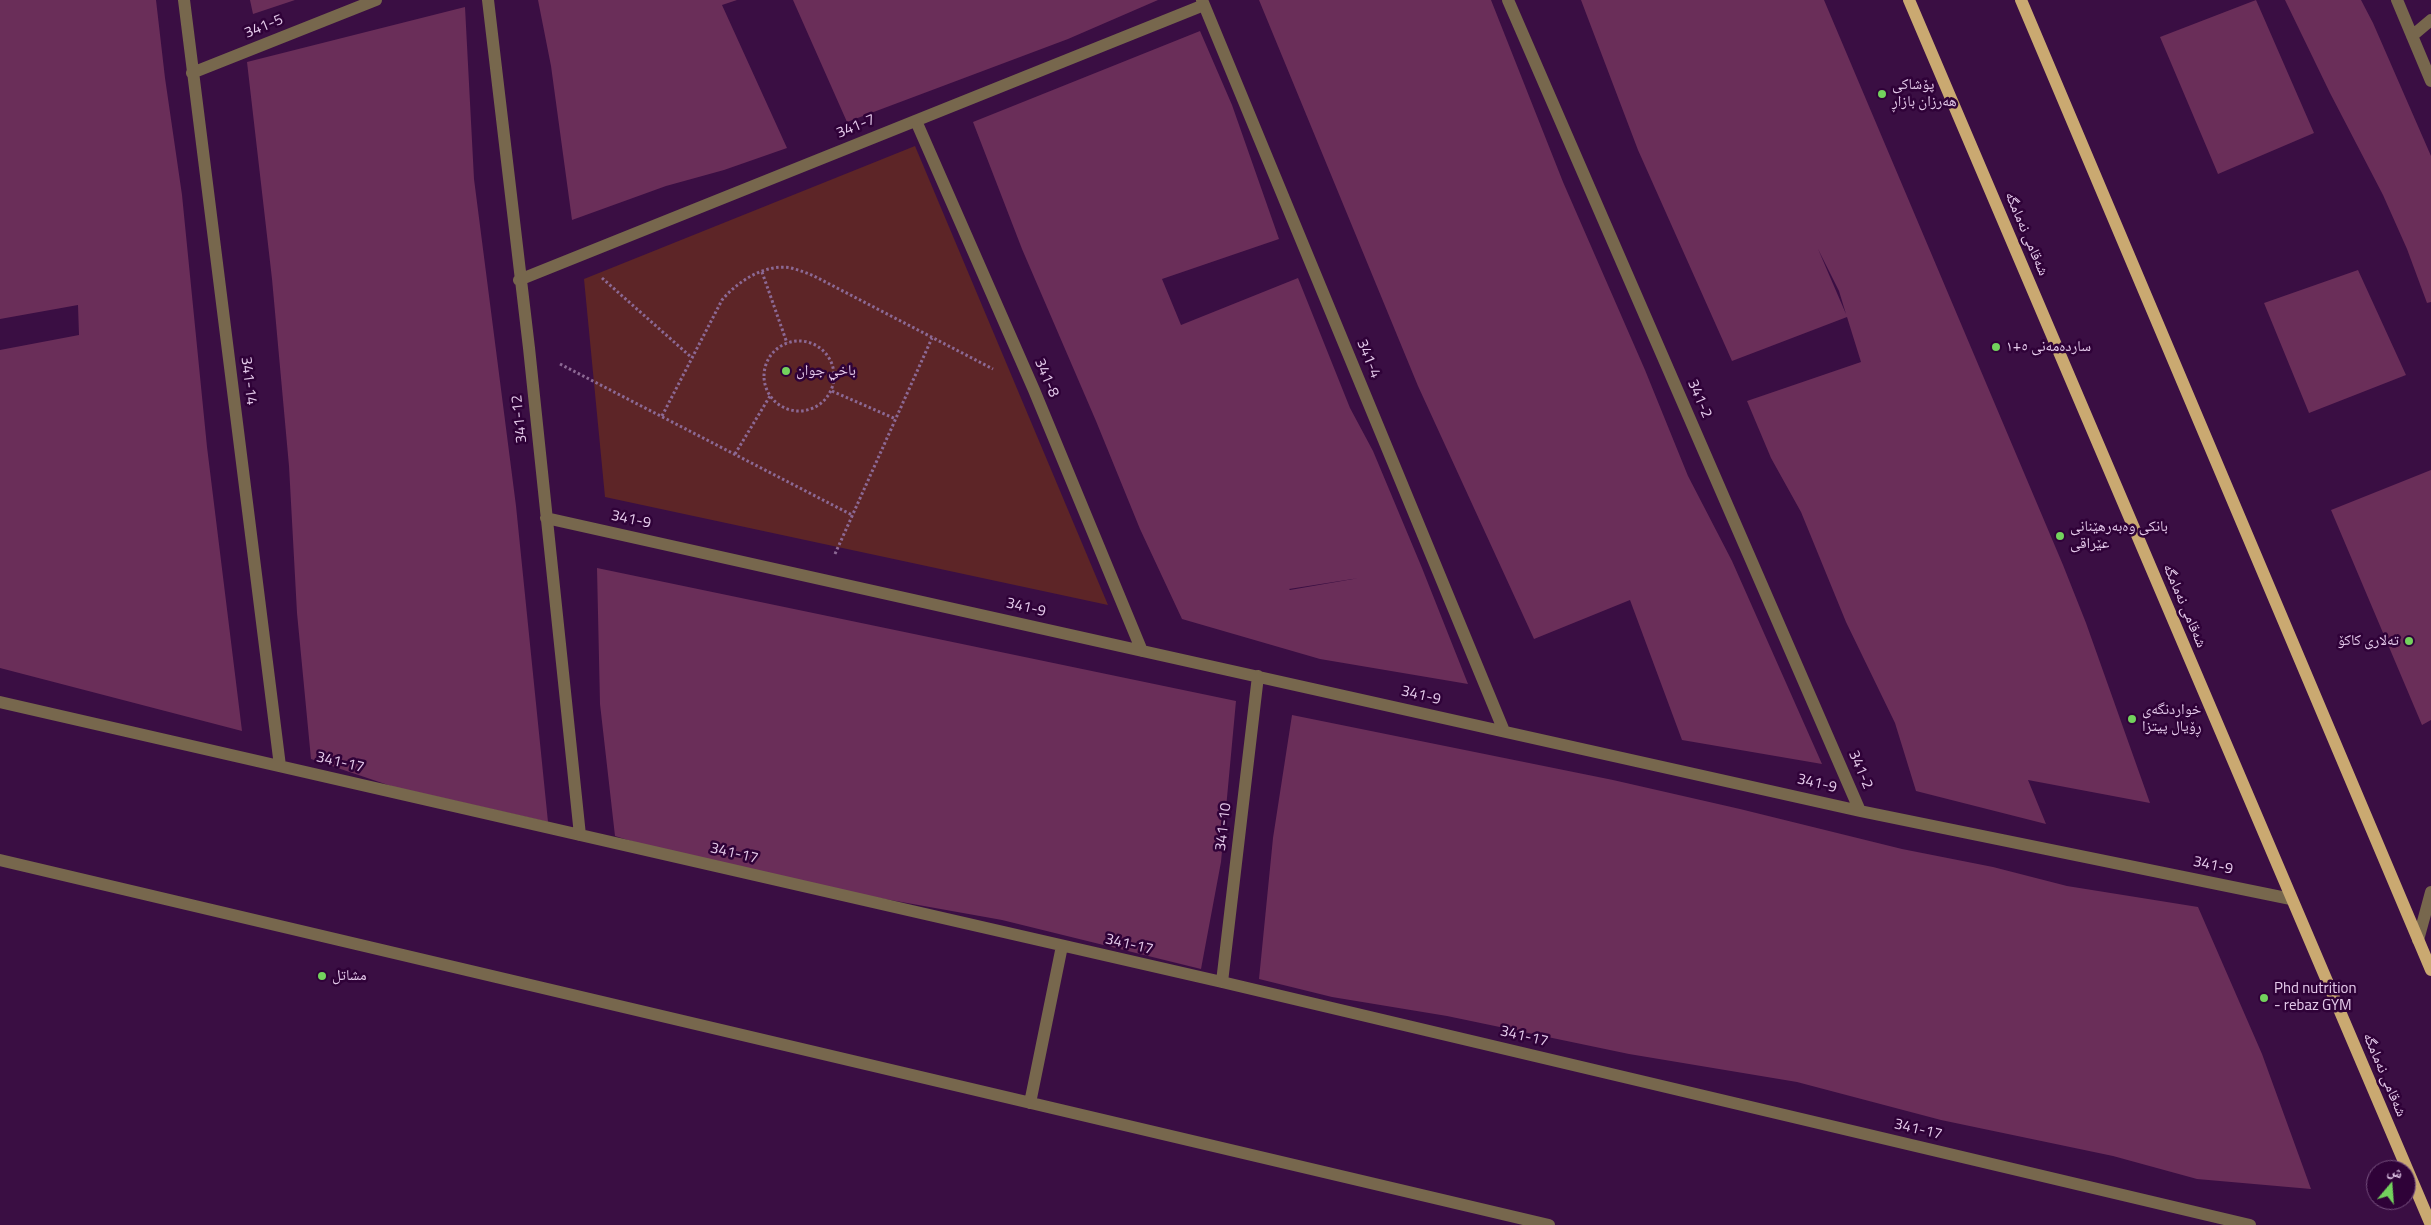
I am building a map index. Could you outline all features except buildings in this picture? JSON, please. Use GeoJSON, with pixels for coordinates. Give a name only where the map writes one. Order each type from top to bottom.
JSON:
{"type":"FeatureCollection","features":[{"type":"Feature","properties":{"kind":"main road","name":"شەقامی نەمامگە"},"geometry":{"type":"LineString","coordinates":[[1908,0],[2430,1225]]}},
{"type":"Feature","properties":{"kind":"main road"},"geometry":{"type":"LineString","coordinates":[[2021,0],[2431,970]]}},
{"type":"Feature","properties":{"kind":"street","name":"341-14"},"geometry":{"type":"LineString","coordinates":[[184,0],[280,766]]}},
{"type":"Feature","properties":{"kind":"street","name":"341-5"},"geometry":{"type":"LineString","coordinates":[[192,73],[376,0]]}},
{"type":"Feature","properties":{"kind":"street","name":"341-12"},"geometry":{"type":"LineString","coordinates":[[488,0],[519,280],[529,348],[580,835]]}},
{"type":"Feature","properties":{"kind":"street","name":"341-2"},"geometry":{"type":"LineString","coordinates":[[1508,0],[1860,811]]}},
{"type":"Feature","properties":{"kind":"street"},"geometry":{"type":"LineString","coordinates":[[2397,0],[2431,81]]}},
{"type":"Feature","properties":{"kind":"street","name":"341-7"},"geometry":{"type":"LineString","coordinates":[[519,280],[916,121],[1203,2]]}},
{"type":"Feature","properties":{"kind":"street","name":"341-4"},"geometry":{"type":"LineString","coordinates":[[1203,2],[1504,731]]}},
{"type":"Feature","properties":{"kind":"street"},"geometry":{"type":"LineString","coordinates":[[2412,36],[2431,20]]}},
{"type":"Feature","properties":{"kind":"street","name":"341-8"},"geometry":{"type":"LineString","coordinates":[[916,121],[1034,390],[1142,651]]}},
{"type":"Feature","properties":{"kind":"street","name":"341-9"},"geometry":{"type":"LineString","coordinates":[[546,518],[1860,811],[2291,899]]}},
{"type":"Feature","properties":{"kind":"street","name":"341-10"},"geometry":{"type":"LineString","coordinates":[[1222,982],[1258,676]]}},
{"type":"Feature","properties":{"kind":"street","name":"341-17"},"geometry":{"type":"LineString","coordinates":[[0,702],[1222,982],[2250,1225]]}},
{"type":"Feature","properties":{"kind":"street"},"geometry":{"type":"LineString","coordinates":[[0,860],[1550,1225]]}},
{"type":"Feature","properties":{"kind":"street"},"geometry":{"type":"LineString","coordinates":[[2418,940],[2431,892]]}},
{"type":"Feature","properties":{"kind":"street"},"geometry":{"type":"LineString","coordinates":[[1030,1103],[1062,946]]}},
{"type":"Feature","properties":{"kind":"path"},"geometry":{"type":"LineString","coordinates":[[578,256],[691,357]]}},
{"type":"Feature","properties":{"kind":"path"},"geometry":{"type":"LineString","coordinates":[[662,416],[722,300],[733,287],[769,269],[790,268],[814,276],[1034,390]]}},
{"type":"Feature","properties":{"kind":"path"},"geometry":{"type":"LineString","coordinates":[[762,272],[787,343]]}},
{"type":"Feature","properties":{"kind":"path"},"geometry":{"type":"LineString","coordinates":[[824,579],[932,338]]}},
{"type":"Feature","properties":{"kind":"path"},"geometry":{"type":"LineString","coordinates":[[801,340],[815,344],[826,352],[833,365],[835,378],[832,391],[823,403],[811,409],[797,412],[783,408],[770,396],[765,388],[763,374],[767,360],[775,350],[787,343],[801,340]]}},
{"type":"Feature","properties":{"kind":"path"},"geometry":{"type":"LineString","coordinates":[[529,348],[852,515]]}},
{"type":"Feature","properties":{"kind":"path"},"geometry":{"type":"LineString","coordinates":[[832,391],[896,419]]}},
{"type":"Feature","properties":{"kind":"path"},"geometry":{"type":"LineString","coordinates":[[734,454],[770,396]]}},
{"type":"Feature","properties":{"kind":"shaded area"},"geometry":{"type":"Polygon","coordinates":[[[915,146],[1108,605],[605,497],[584,279],[915,146]]]}},
{"type":"Feature","properties":{"kind":"place","name":"پۆشاکی هەرزان بازاڕ"},"geometry":{"type":"Point","coordinates":[1882,94]}},
{"type":"Feature","properties":{"kind":"place","name":"ساردەمەنی ٥+١"},"geometry":{"type":"Point","coordinates":[1996,347]}},
{"type":"Feature","properties":{"kind":"place","name":"باخي جوان"},"geometry":{"type":"Point","coordinates":[786,371]}},
{"type":"Feature","properties":{"kind":"place","name":"بانکی وەبەرهێنانی عێراقی"},"geometry":{"type":"Point","coordinates":[2060,536]}},
{"type":"Feature","properties":{"kind":"place","name":"تەلاری کاکۆ"},"geometry":{"type":"Point","coordinates":[2409,641]}},
{"type":"Feature","properties":{"kind":"place","name":"خواردنگەی ڕۆیال پیتزا"},"geometry":{"type":"Point","coordinates":[2132,719]}},
{"type":"Feature","properties":{"kind":"place","name":"مشاتل"},"geometry":{"type":"Point","coordinates":[322,976]}},
{"type":"Feature","properties":{"kind":"place","name":"Phd nutrition - rebaz GYM"},"geometry":{"type":"Point","coordinates":[2264,998]}}]}
